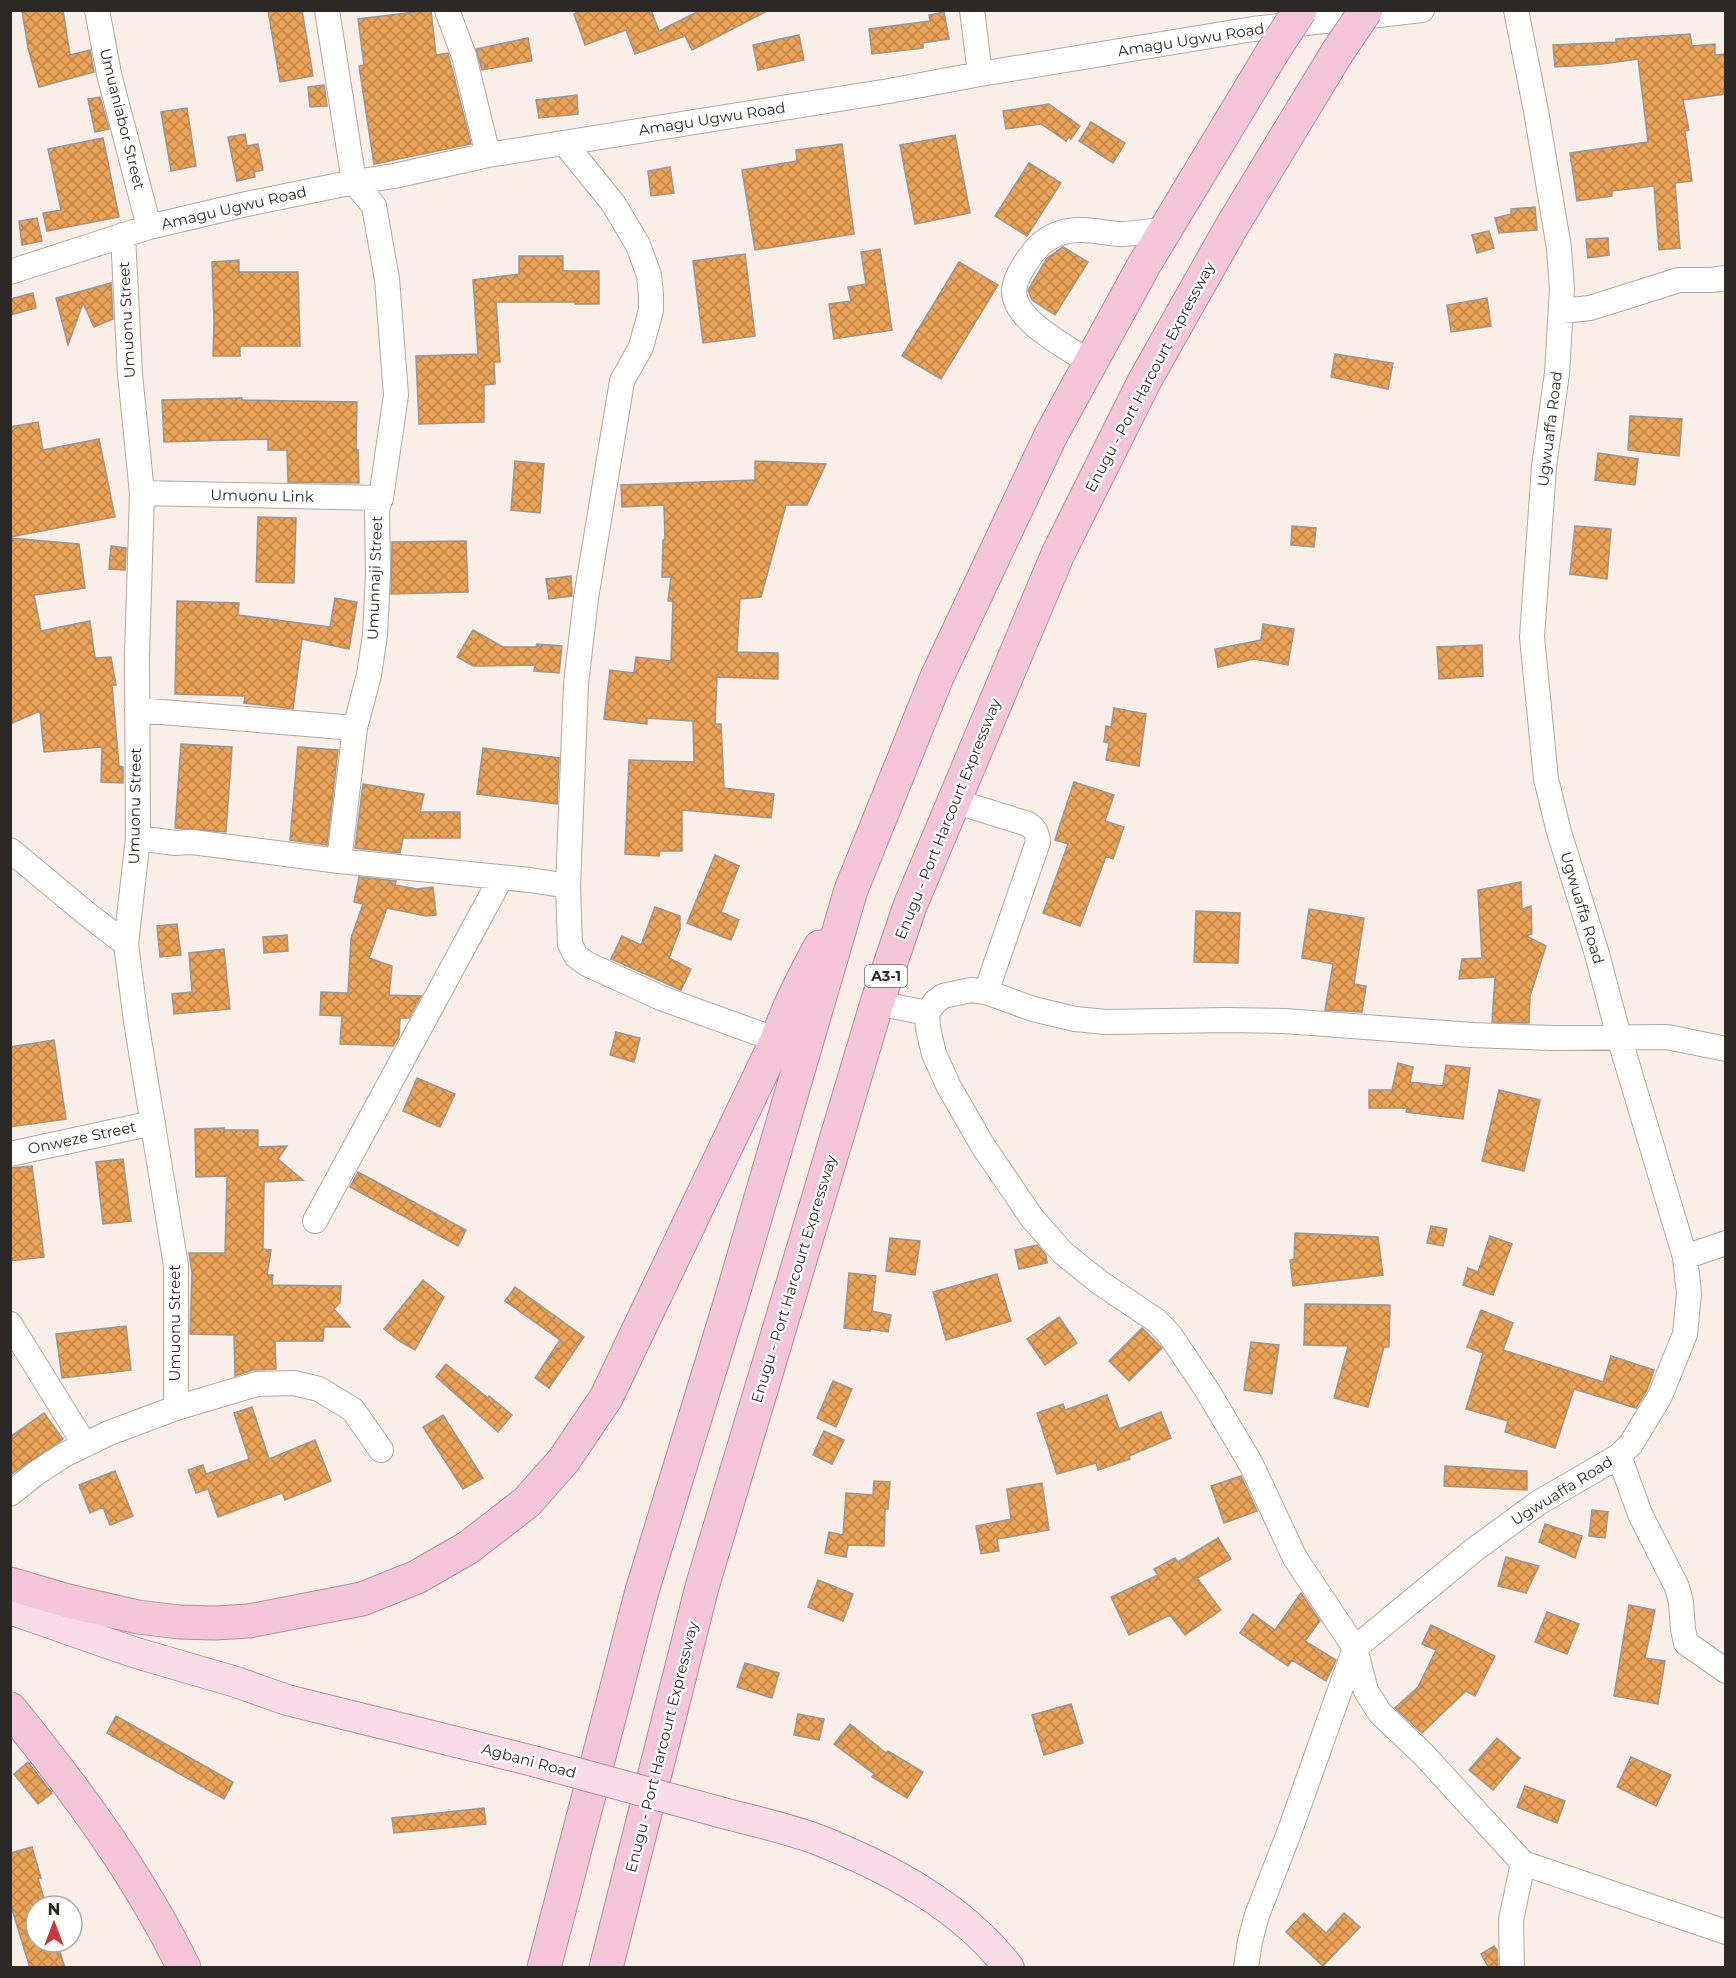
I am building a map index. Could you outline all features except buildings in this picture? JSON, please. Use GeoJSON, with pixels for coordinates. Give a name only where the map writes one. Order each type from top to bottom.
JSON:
{"type":"FeatureCollection","features":[{"type":"Feature","properties":{"kind":"highway"},"geometry":{"type":"LineString","coordinates":[[544,1968],[642,1591],[729,1307],[851,890],[937,677],[1051,435],[1089,362],[1166,229],[1300,10]]}},
{"type":"Feature","properties":{"kind":"highway","name":"Enugu - Port Harcourt Expressway"},"geometry":{"type":"LineString","coordinates":[[606,1968],[702,1587],[877,1003],[910,906],[1058,554],[1140,391],[1232,226],[1337,53],[1366,10]]}},
{"type":"Feature","properties":{"kind":"highway"},"geometry":{"type":"LineString","coordinates":[[13,1602],[68,1601],[138,1617],[179,1622],[249,1621],[362,1599],[417,1577],[469,1548],[527,1502],[564,1460],[606,1398],[777,1040],[804,976],[851,890]]}},
{"type":"Feature","properties":{"kind":"highway"},"geometry":{"type":"LineString","coordinates":[[10,1709],[104,1831],[166,1930],[184,1968]]}},
{"type":"Feature","properties":{"kind":"main road","name":"Agbani Road"},"geometry":{"type":"LineString","coordinates":[[13,1602],[133,1652],[236,1682],[287,1700],[533,1761],[814,1839],[906,1880],[960,1919],[996,1951],[1009,1968]]}},
{"type":"Feature","properties":{"kind":"street","name":"Umuaniabor Street"},"geometry":{"type":"LineString","coordinates":[[97,10],[110,74],[149,227]]}},
{"type":"Feature","properties":{"kind":"street"},"geometry":{"type":"LineString","coordinates":[[327,10],[354,182]]}},
{"type":"Feature","properties":{"kind":"street"},"geometry":{"type":"LineString","coordinates":[[447,10],[464,56],[488,154]]}},
{"type":"Feature","properties":{"kind":"street"},"geometry":{"type":"LineString","coordinates":[[972,10],[980,74]]}},
{"type":"Feature","properties":{"kind":"street","name":"Amagu Ugwu Road"},"geometry":{"type":"LineString","coordinates":[[10,272],[149,227],[242,205],[394,176],[488,154],[565,144],[1253,29],[1422,10]]}},
{"type":"Feature","properties":{"kind":"street","name":"Ugwuaffa Road"},"geometry":{"type":"LineString","coordinates":[[1354,1648],[1410,1601],[1538,1503],[1619,1456],[1631,1444],[1660,1396],[1685,1334],[1689,1293],[1685,1257],[1559,832],[1546,779],[1532,637],[1544,467],[1557,373],[1562,311],[1559,248],[1516,10]]}},
{"type":"Feature","properties":{"kind":"street"},"geometry":{"type":"LineString","coordinates":[[565,144],[613,203],[638,245],[649,275],[651,295],[651,310],[641,347],[622,381],[586,598],[576,684],[568,886],[570,944],[576,956],[587,964],[661,998],[777,1040]]}},
{"type":"Feature","properties":{"kind":"street","name":"Umunnaji Street"},"geometry":{"type":"LineString","coordinates":[[339,861],[355,728],[369,675],[375,635],[378,574],[377,509],[381,498],[396,395],[387,279],[374,206],[354,182]]}},
{"type":"Feature","properties":{"kind":"street"},"geometry":{"type":"LineString","coordinates":[[1089,362],[1035,325],[1023,312],[1015,300],[1014,289],[1019,273],[1033,251],[1050,236],[1066,231],[1082,230],[1124,234],[1166,229]]}},
{"type":"Feature","properties":{"kind":"street","name":"Umuonu Street"},"geometry":{"type":"LineString","coordinates":[[123,235],[130,374],[142,494],[137,710],[138,838],[126,944],[136,1021],[176,1266],[176,1408]]}},
{"type":"Feature","properties":{"kind":"street"},"geometry":{"type":"LineString","coordinates":[[1562,311],[1590,308],[1679,280],[1725,278]]}},
{"type":"Feature","properties":{"kind":"street","name":"Umuonu Link"},"geometry":{"type":"LineString","coordinates":[[142,494],[381,498]]}},
{"type":"Feature","properties":{"kind":"street"},"geometry":{"type":"LineString","coordinates":[[137,710],[355,728]]}},
{"type":"Feature","properties":{"kind":"street"},"geometry":{"type":"LineString","coordinates":[[954,801],[1028,824],[1038,835],[1038,842],[986,992]]}},
{"type":"Feature","properties":{"kind":"street"},"geometry":{"type":"LineString","coordinates":[[138,838],[175,843],[192,842],[568,886]]}},
{"type":"Feature","properties":{"kind":"street"},"geometry":{"type":"LineString","coordinates":[[10,850],[126,944]]}},
{"type":"Feature","properties":{"kind":"street"},"geometry":{"type":"LineString","coordinates":[[315,1221],[501,878]]}},
{"type":"Feature","properties":{"kind":"street"},"geometry":{"type":"LineString","coordinates":[[1725,1049],[1667,1037],[1553,1038],[1472,1035],[1227,1020],[1106,1022],[1075,1019],[1033,1009],[986,992],[959,991],[943,996],[927,1013],[928,1028],[939,1065],[949,1087],[989,1155],[1032,1218],[1063,1253],[1099,1282],[1157,1321],[1170,1335],[1207,1390],[1251,1464],[1295,1558],[1354,1648],[1366,1691],[1372,1703],[1523,1863],[1725,1932]]}},
{"type":"Feature","properties":{"kind":"street"},"geometry":{"type":"LineString","coordinates":[[877,1003],[927,1013]]}},
{"type":"Feature","properties":{"kind":"street","name":"Onweze Street"},"geometry":{"type":"LineString","coordinates":[[10,1154],[153,1123]]}},
{"type":"Feature","properties":{"kind":"street"},"geometry":{"type":"LineString","coordinates":[[1685,1257],[1725,1243]]}},
{"type":"Feature","properties":{"kind":"street"},"geometry":{"type":"LineString","coordinates":[[10,1324],[85,1445]]}},
{"type":"Feature","properties":{"kind":"street"},"geometry":{"type":"LineString","coordinates":[[10,1494],[64,1455],[110,1433],[176,1408],[256,1384],[294,1383],[319,1389],[353,1410],[381,1450]]}},
{"type":"Feature","properties":{"kind":"street"},"geometry":{"type":"LineString","coordinates":[[1619,1456],[1640,1514],[1677,1587],[1686,1642],[1725,1671]]}},
{"type":"Feature","properties":{"kind":"street"},"geometry":{"type":"LineString","coordinates":[[1246,1968],[1257,1915],[1289,1833],[1354,1648]]}},
{"type":"Feature","properties":{"kind":"street"},"geometry":{"type":"LineString","coordinates":[[1512,1968],[1511,1920],[1523,1863]]}}]}
